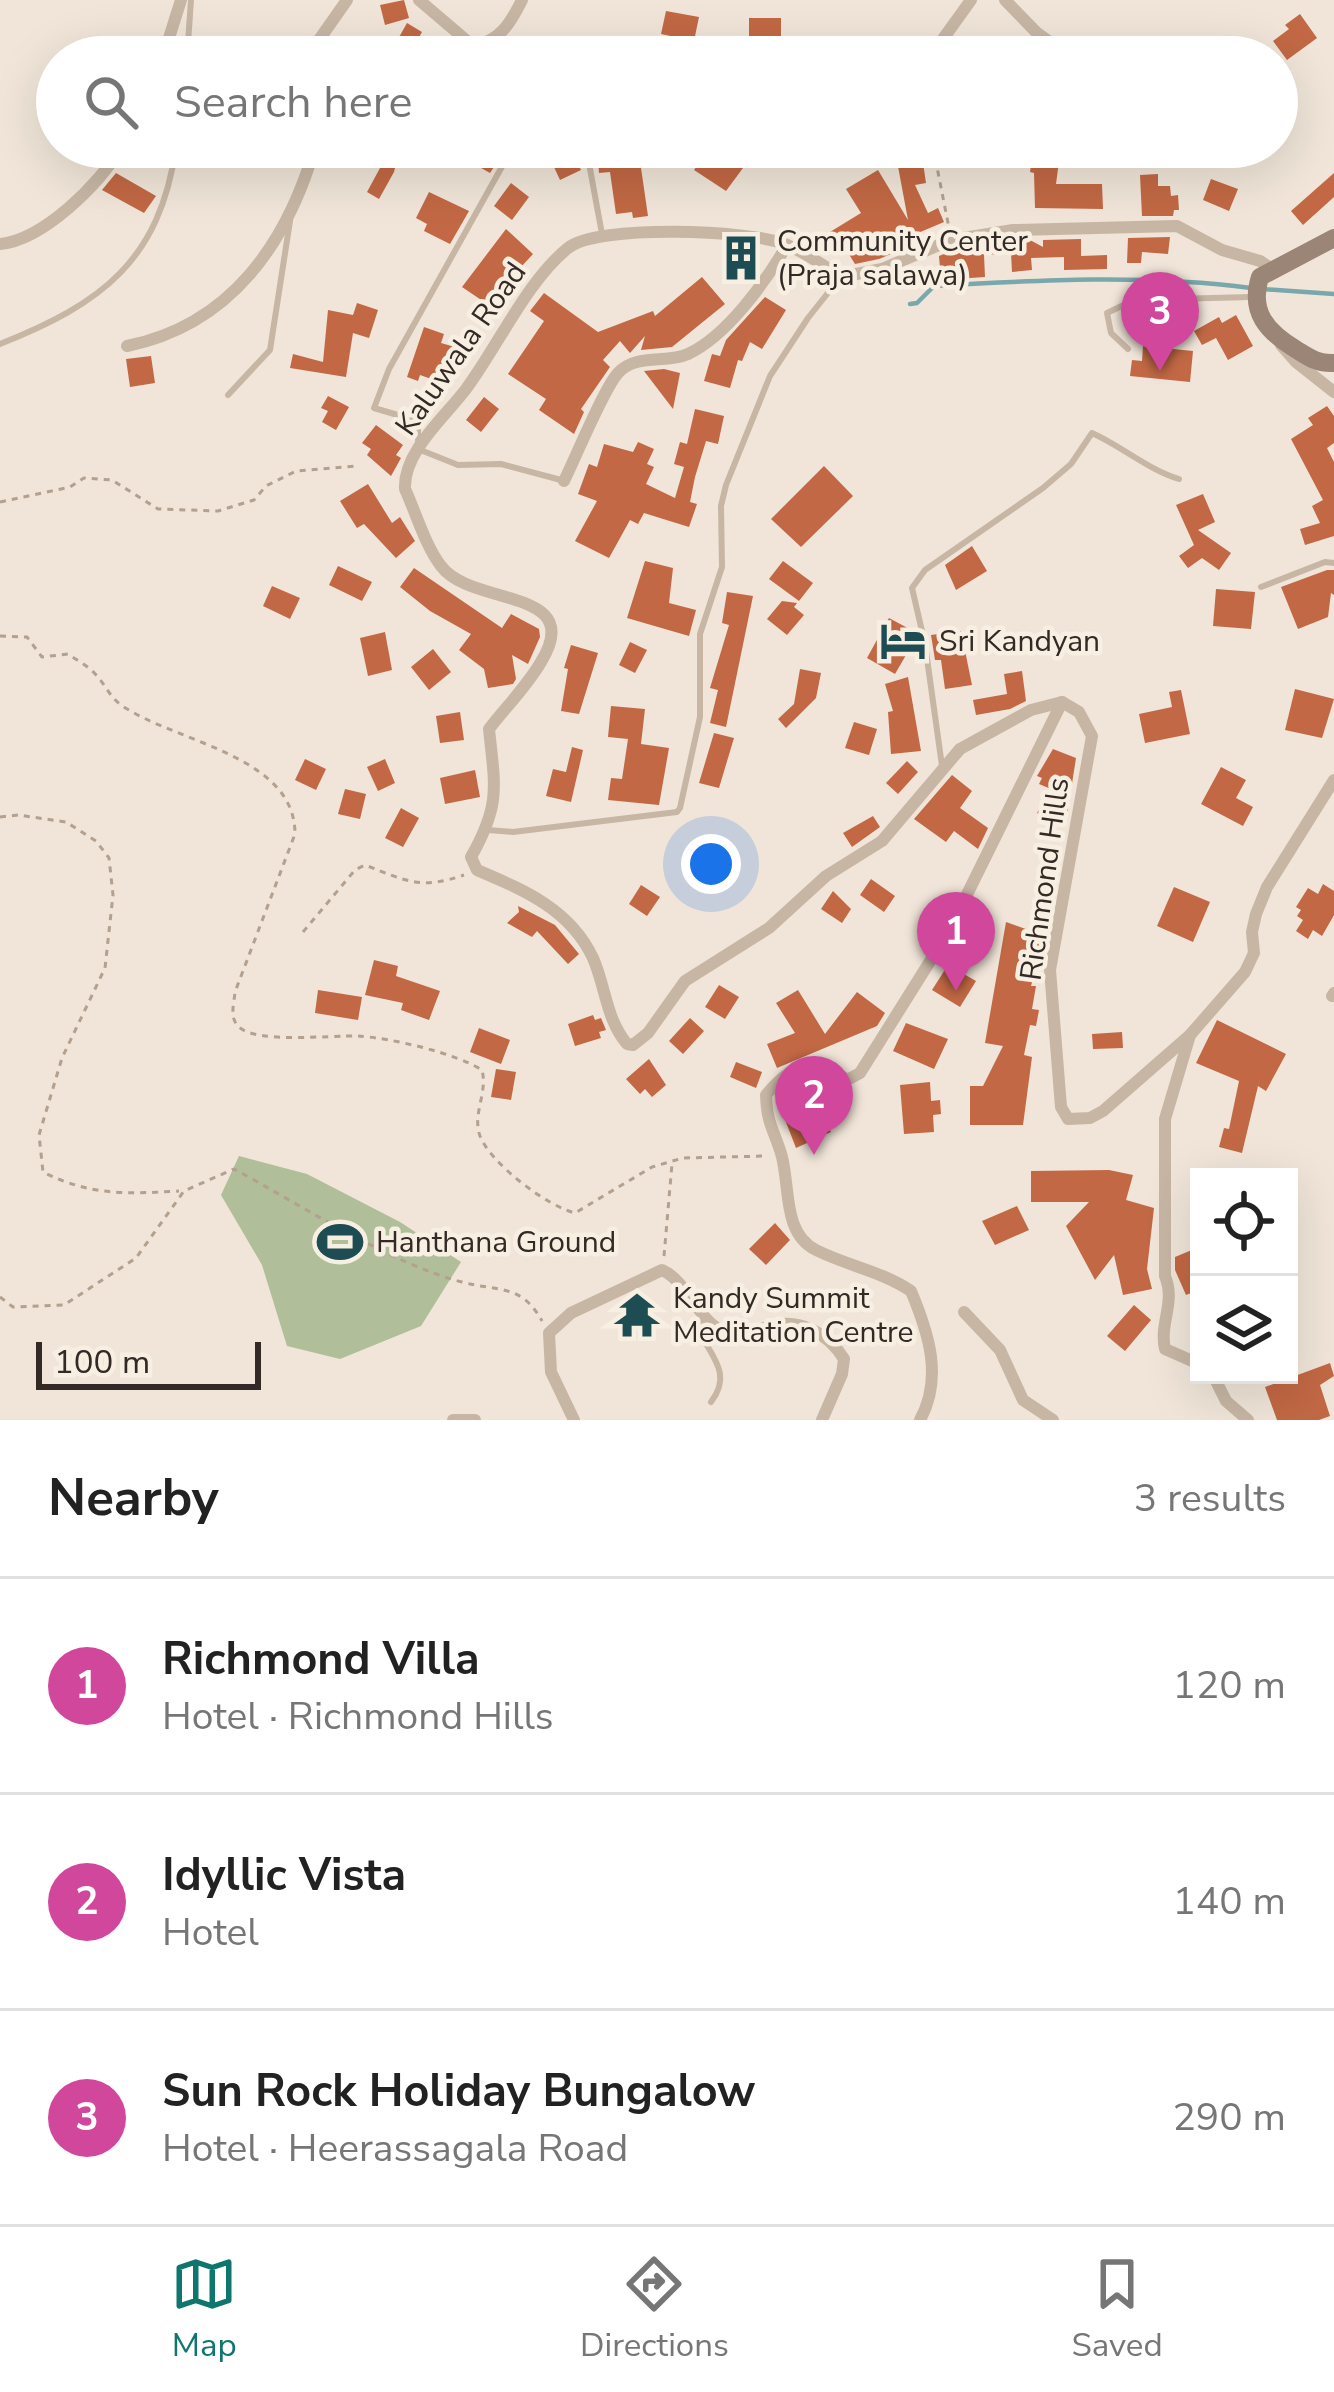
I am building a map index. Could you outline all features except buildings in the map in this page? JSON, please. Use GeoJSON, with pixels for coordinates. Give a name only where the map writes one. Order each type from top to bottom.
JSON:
{"type":"FeatureCollection","features":[{"type":"Feature","properties":{"kind":"street"},"geometry":{"type":"LineString","coordinates":[[170,36],[181,0]]}},
{"type":"Feature","properties":{"kind":"street"},"geometry":{"type":"LineString","coordinates":[[322,36],[347,0]]}},
{"type":"Feature","properties":{"kind":"street"},"geometry":{"type":"LineString","coordinates":[[419,0],[461,36]]}},
{"type":"Feature","properties":{"kind":"street"},"geometry":{"type":"LineString","coordinates":[[498,36],[522,0]]}},
{"type":"Feature","properties":{"kind":"street"},"geometry":{"type":"LineString","coordinates":[[945,36],[971,0]]}},
{"type":"Feature","properties":{"kind":"street"},"geometry":{"type":"LineString","coordinates":[[1005,0],[1041,36]]}},
{"type":"Feature","properties":{"kind":"street"},"geometry":{"type":"LineString","coordinates":[[0,244],[50,226],[102,168]]}},
{"type":"Feature","properties":{"kind":"street"},"geometry":{"type":"LineString","coordinates":[[127,346],[162,339],[244,285],[290,217],[308,168]]}},
{"type":"Feature","properties":{"kind":"street"},"geometry":{"type":"LineString","coordinates":[[602,234],[741,233],[787,244],[842,277],[882,269],[951,240],[1013,230],[1177,226],[1222,250],[1260,261],[1258,311],[1296,362],[1334,392]]}},
{"type":"Feature","properties":{"kind":"street","name":"Kaluwala Road"},"geometry":{"type":"LineString","coordinates":[[477,870],[472,857],[497,798],[489,729],[541,662],[551,640],[551,623],[547,613],[534,605],[472,589],[442,568],[404,489],[404,476],[418,449],[467,388],[553,262],[574,243],[602,234]]}},
{"type":"Feature","properties":{"kind":"street"},"geometry":{"type":"LineString","coordinates":[[1261,284],[1334,238]]}},
{"type":"Feature","properties":{"kind":"street"},"geometry":{"type":"LineString","coordinates":[[564,481],[619,371],[648,358],[673,360],[692,353],[742,309],[787,244]]}},
{"type":"Feature","properties":{"kind":"street"},"geometry":{"type":"LineString","coordinates":[[1274,336],[1320,364],[1334,363]]}},
{"type":"Feature","properties":{"kind":"street"},"geometry":{"type":"LineString","coordinates":[[477,870],[541,897],[568,923],[592,956],[614,1028],[626,1044],[633,1045],[648,1033],[685,981],[769,928],[826,876],[881,841],[960,749],[1031,710],[1062,702]]}},
{"type":"Feature","properties":{"kind":"street"},"geometry":{"type":"LineString","coordinates":[[920,1420],[932,1399],[935,1372],[911,1292],[858,1263],[814,1250],[798,1236],[782,1156],[767,1123],[766,1095],[784,1072],[806,1065],[827,1065],[847,1080],[860,1073],[949,931],[1062,702]]}},
{"type":"Feature","properties":{"kind":"street","name":"Richmond Hills"},"geometry":{"type":"LineString","coordinates":[[1062,702],[1079,712],[1091,736],[1050,970],[1063,1114],[1078,1121],[1103,1111],[1190,1035],[1245,972],[1254,953],[1256,914],[1268,886],[1334,780]]}},
{"type":"Feature","properties":{"kind":"street"},"geometry":{"type":"LineString","coordinates":[[1190,1035],[1165,1119],[1165,1276],[1171,1291],[1161,1331],[1166,1349],[1190,1360]]}},
{"type":"Feature","properties":{"kind":"street"},"geometry":{"type":"LineString","coordinates":[[574,1420],[551,1372],[549,1334],[571,1313],[662,1270],[674,1276],[713,1326],[728,1334],[794,1325],[814,1329],[829,1339],[844,1359],[822,1420]]}},
{"type":"Feature","properties":{"kind":"street"},"geometry":{"type":"LineString","coordinates":[[964,1312],[1000,1350],[1023,1400],[1053,1420]]}},
{"type":"Feature","properties":{"kind":"street"},"geometry":{"type":"LineString","coordinates":[[1218,1384],[1226,1401],[1248,1420]]}},
{"type":"Feature","properties":{"kind":"street"},"geometry":{"type":"LineString","coordinates":[[454,1420],[475,1420]]}},
{"type":"Feature","properties":{"kind":"lane"},"geometry":{"type":"LineString","coordinates":[[188,36],[191,0]]}},
{"type":"Feature","properties":{"kind":"lane"},"geometry":{"type":"LineString","coordinates":[[0,344],[86,304],[130,266],[171,184],[173,168]]}},
{"type":"Feature","properties":{"kind":"lane"},"geometry":{"type":"LineString","coordinates":[[501,168],[388,369],[374,408],[418,421],[418,449],[458,465],[501,464],[564,481]]}},
{"type":"Feature","properties":{"kind":"lane"},"geometry":{"type":"LineString","coordinates":[[590,168],[602,234]]}},
{"type":"Feature","properties":{"kind":"lane"},"geometry":{"type":"LineString","coordinates":[[228,395],[270,350],[290,217]]}},
{"type":"Feature","properties":{"kind":"lane"},"geometry":{"type":"LineString","coordinates":[[487,830],[513,832],[680,808],[700,717],[700,634],[722,567],[726,485],[770,376],[842,277]]}},
{"type":"Feature","properties":{"kind":"lane"},"geometry":{"type":"LineString","coordinates":[[1128,349],[1112,333],[1107,314],[1134,300],[1261,284]]}},
{"type":"Feature","properties":{"kind":"lane"},"geometry":{"type":"LineString","coordinates":[[942,766],[912,588],[926,570],[1043,488],[1071,464],[1092,433],[1124,447],[1152,470],[1179,479]]}},
{"type":"Feature","properties":{"kind":"lane"},"geometry":{"type":"LineString","coordinates":[[1261,587],[1325,562],[1334,563]]}},
{"type":"Feature","properties":{"kind":"lane"},"geometry":{"type":"LineString","coordinates":[[704,1314],[698,1329],[722,1374],[721,1389],[711,1402]]}},
{"type":"Feature","properties":{"kind":"path"},"geometry":{"type":"LineString","coordinates":[[937,168],[951,240]]}},
{"type":"Feature","properties":{"kind":"path"},"geometry":{"type":"LineString","coordinates":[[0,502],[70,487],[84,478],[112,480],[158,509],[218,511],[254,500],[266,486],[296,471],[356,466]]}},
{"type":"Feature","properties":{"kind":"path"},"geometry":{"type":"LineString","coordinates":[[0,635],[27,638],[43,657],[68,654],[95,673],[115,701],[160,728],[243,760],[280,785],[295,812],[295,834],[236,992],[232,1017],[240,1029],[257,1036],[359,1036],[414,1043],[432,1054],[471,1063],[482,1070],[486,1086],[478,1115],[480,1136],[503,1168],[562,1210],[575,1213],[652,1167],[683,1158],[782,1156]]}},
{"type":"Feature","properties":{"kind":"path"},"geometry":{"type":"LineString","coordinates":[[0,817],[66,822],[96,841],[109,858],[113,895],[105,968],[56,1077],[39,1135],[43,1172],[76,1189],[123,1194],[184,1191],[234,1169],[383,1250],[462,1282],[512,1289],[536,1310],[549,1334]]}},
{"type":"Feature","properties":{"kind":"path"},"geometry":{"type":"LineString","coordinates":[[303,932],[355,870],[365,865],[413,885],[441,883],[477,870]]}},
{"type":"Feature","properties":{"kind":"path"},"geometry":{"type":"LineString","coordinates":[[662,1270],[672,1161]]}},
{"type":"Feature","properties":{"kind":"path"},"geometry":{"type":"LineString","coordinates":[[0,1297],[13,1307],[64,1305],[136,1258],[184,1191]]}},
{"type":"Feature","properties":{"kind":"green space","name":"Hanthana Ground"},"geometry":{"type":"Polygon","coordinates":[[[239,1156],[307,1174],[400,1222],[461,1262],[421,1326],[340,1359],[287,1346],[262,1265],[221,1195],[239,1156]]]}},
{"type":"Feature","properties":{"kind":"waterway"},"geometry":{"type":"LineString","coordinates":[[910,304],[934,286],[1013,282],[1132,280],[1251,288]]}},
{"type":"Feature","properties":{"kind":"waterway"},"geometry":{"type":"LineString","coordinates":[[1262,289],[1334,294]]}},
{"type":"Feature","properties":{"kind":"place","name":"Community Center (Praja salawa)"},"geometry":{"type":"Point","coordinates":[741,258]}},
{"type":"Feature","properties":{"kind":"place","name":"Sun Rock Holiday Bungalow"},"geometry":{"type":"Point","coordinates":[1160,371]}},
{"type":"Feature","properties":{"kind":"place","name":"Sri Kandyan"},"geometry":{"type":"Point","coordinates":[903,641]}},
{"type":"Feature","properties":{"kind":"place","name":"Richmond Villa"},"geometry":{"type":"Point","coordinates":[956,991]}},
{"type":"Feature","properties":{"kind":"place","name":"Idyllic Vista"},"geometry":{"type":"Point","coordinates":[814,1155]}},
{"type":"Feature","properties":{"kind":"place","name":"Hanthana Ground"},"geometry":{"type":"Point","coordinates":[340,1242]}},
{"type":"Feature","properties":{"kind":"place","name":"Kandy Summit Meditation Centre"},"geometry":{"type":"Point","coordinates":[637,1315]}}]}
